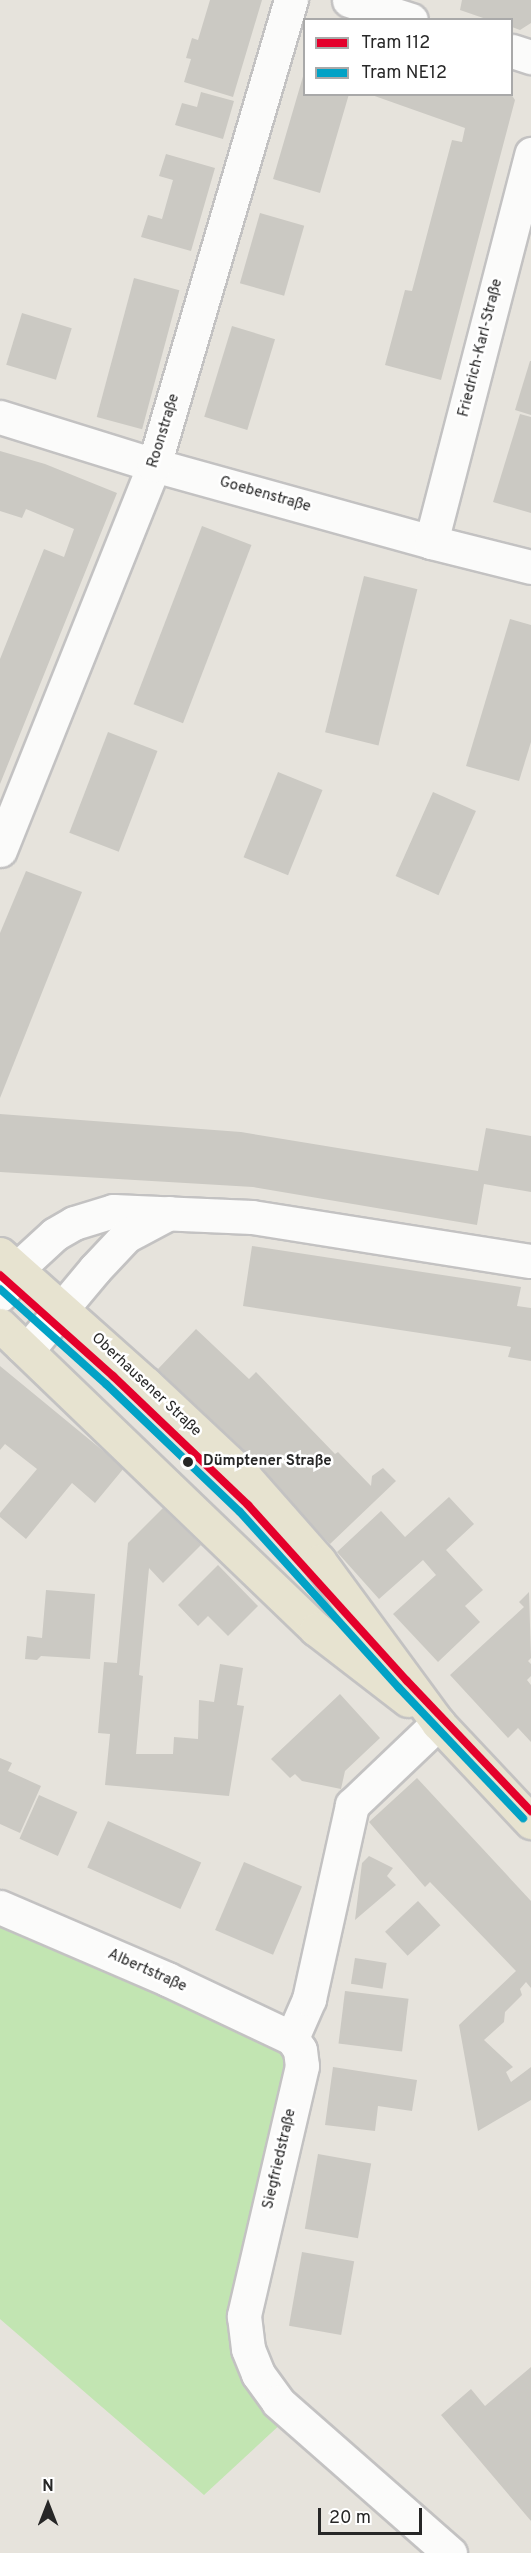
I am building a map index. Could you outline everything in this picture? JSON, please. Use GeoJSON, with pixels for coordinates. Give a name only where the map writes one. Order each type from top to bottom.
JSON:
{"type":"FeatureCollection","features":[{"type":"Feature","properties":{"kind":"main road","name":"Oberhausener Straße"},"geometry":{"type":"LineString","coordinates":[[9,1261],[245,1477],[319,1562],[438,1724],[531,1822]]}},
{"type":"Feature","properties":{"kind":"main road","name":"Oberhausener Straße"},"geometry":{"type":"LineString","coordinates":[[11,1336],[316,1629],[438,1724]]}},
{"type":"Feature","properties":{"kind":"street","name":"Roonstraße"},"geometry":{"type":"LineString","coordinates":[[0,850],[154,465],[291,0]]}},
{"type":"Feature","properties":{"kind":"street"},"geometry":{"type":"LineString","coordinates":[[349,0],[405,18]]}},
{"type":"Feature","properties":{"kind":"street"},"geometry":{"type":"LineString","coordinates":[[513,51],[531,57]]}},
{"type":"Feature","properties":{"kind":"street","name":"Friedrich-Karl-Straße"},"geometry":{"type":"LineString","coordinates":[[431,542],[531,154]]}},
{"type":"Feature","properties":{"kind":"street","name":"Goebenstraße"},"geometry":{"type":"LineString","coordinates":[[0,417],[154,465],[431,542],[531,567]]}},
{"type":"Feature","properties":{"kind":"street"},"geometry":{"type":"LineString","coordinates":[[0,1295],[9,1261],[74,1223],[113,1211],[252,1217],[531,1261]]}},
{"type":"Feature","properties":{"kind":"street"},"geometry":{"type":"LineString","coordinates":[[11,1336],[34,1342],[126,1236],[171,1212]]}},
{"type":"Feature","properties":{"kind":"street"},"geometry":{"type":"LineString","coordinates":[[292,2038],[309,1999],[352,1805],[438,1724]]}},
{"type":"Feature","properties":{"kind":"street","name":"Albertstraße"},"geometry":{"type":"LineString","coordinates":[[0,1907],[166,1979],[292,2038]]}},
{"type":"Feature","properties":{"kind":"street","name":"Siegfriedstraße"},"geometry":{"type":"LineString","coordinates":[[292,2038],[300,2050],[302,2066],[244,2316],[248,2349],[258,2374],[278,2402],[450,2553]]}},
{"type":"Feature","properties":{"kind":"green space"},"geometry":{"type":"Polygon","coordinates":[[[0,1922],[290,2052],[241,2316],[284,2421],[204,2495],[0,2319],[0,1922]]]}},
{"type":"Feature","properties":{"kind":"building"},"geometry":{"type":"Polygon","coordinates":[[[210,0],[262,0],[233,97],[184,82],[191,59],[186,58],[192,38],[198,40],[210,0]]]}},
{"type":"Feature","properties":{"kind":"building"},"geometry":{"type":"Polygon","coordinates":[[[462,0],[531,0],[531,23],[520,30],[513,27],[513,18],[483,18],[460,10],[462,0]]]}},
{"type":"Feature","properties":{"kind":"building"},"geometry":{"type":"Polygon","coordinates":[[[303,76],[303,96],[348,96],[320,193],[273,179],[303,76]]]}},
{"type":"Feature","properties":{"kind":"building"},"geometry":{"type":"Polygon","coordinates":[[[201,92],[234,101],[223,139],[175,125],[182,103],[197,107],[201,92]]]}},
{"type":"Feature","properties":{"kind":"building"},"geometry":{"type":"Polygon","coordinates":[[[375,96],[512,96],[515,100],[441,380],[385,365],[405,290],[412,291],[452,140],[462,142],[465,128],[375,96]]]}},
{"type":"Feature","properties":{"kind":"building"},"geometry":{"type":"Polygon","coordinates":[[[166,154],[215,168],[191,251],[141,237],[148,215],[162,219],[173,180],[159,176],[166,154]]]}},
{"type":"Feature","properties":{"kind":"building"},"geometry":{"type":"Polygon","coordinates":[[[260,213],[304,226],[284,296],[240,283],[260,213]]]}},
{"type":"Feature","properties":{"kind":"building"},"geometry":{"type":"Polygon","coordinates":[[[134,278],[179,290],[142,429],[97,417],[134,278]]]}},
{"type":"Feature","properties":{"kind":"building"},"geometry":{"type":"Polygon","coordinates":[[[22,313],[72,328],[56,380],[6,365],[22,313]]]}},
{"type":"Feature","properties":{"kind":"building"},"geometry":{"type":"Polygon","coordinates":[[[232,326],[275,339],[247,430],[204,417],[232,326]]]}},
{"type":"Feature","properties":{"kind":"building"},"geometry":{"type":"Polygon","coordinates":[[[531,361],[531,415],[515,410],[531,361]]]}},
{"type":"Feature","properties":{"kind":"building"},"geometry":{"type":"Polygon","coordinates":[[[520,414],[531,417],[531,513],[493,502],[520,414]]]}},
{"type":"Feature","properties":{"kind":"building"},"geometry":{"type":"Polygon","coordinates":[[[0,451],[45,464],[117,493],[0,784],[0,659],[44,549],[64,557],[74,529],[26,509],[22,518],[0,511],[0,451]]]}},
{"type":"Feature","properties":{"kind":"building"},"geometry":{"type":"Polygon","coordinates":[[[202,526],[251,545],[183,723],[134,704],[202,526]]]}},
{"type":"Feature","properties":{"kind":"building"},"geometry":{"type":"Polygon","coordinates":[[[364,576],[417,589],[378,746],[325,732],[364,576]]]}},
{"type":"Feature","properties":{"kind":"building"},"geometry":{"type":"Polygon","coordinates":[[[510,619],[531,625],[531,742],[519,781],[466,766],[510,619]]]}},
{"type":"Feature","properties":{"kind":"building"},"geometry":{"type":"Polygon","coordinates":[[[108,732],[157,751],[119,852],[69,833],[108,732]]]}},
{"type":"Feature","properties":{"kind":"building"},"geometry":{"type":"Polygon","coordinates":[[[278,772],[323,790],[288,875],[244,857],[278,772]]]}},
{"type":"Feature","properties":{"kind":"building"},"geometry":{"type":"Polygon","coordinates":[[[433,792],[476,811],[439,895],[396,876],[433,792]]]}},
{"type":"Feature","properties":{"kind":"building"},"geometry":{"type":"Polygon","coordinates":[[[26,871],[82,892],[0,1098],[0,933],[26,871]]]}},
{"type":"Feature","properties":{"kind":"building"},"geometry":{"type":"Polygon","coordinates":[[[0,1114],[241,1132],[478,1171],[486,1128],[531,1136],[531,1192],[484,1184],[477,1225],[253,1187],[0,1172],[0,1114]]]}},
{"type":"Feature","properties":{"kind":"building"},"geometry":{"type":"Polygon","coordinates":[[[252,1246],[521,1287],[517,1306],[531,1308],[531,1361],[508,1357],[511,1347],[243,1306],[252,1246]]]}},
{"type":"Feature","properties":{"kind":"building"},"geometry":{"type":"Polygon","coordinates":[[[196,1329],[249,1379],[256,1372],[335,1454],[338,1452],[371,1486],[372,1476],[383,1468],[396,1481],[330,1544],[255,1465],[158,1369],[196,1329]]]}},
{"type":"Feature","properties":{"kind":"building"},"geometry":{"type":"Polygon","coordinates":[[[0,1366],[124,1468],[95,1503],[72,1483],[26,1539],[0,1517],[0,1513],[37,1469],[5,1444],[0,1450],[0,1366]]]}},
{"type":"Feature","properties":{"kind":"building"},"geometry":{"type":"Polygon","coordinates":[[[449,1497],[474,1524],[446,1550],[483,1590],[465,1606],[480,1622],[438,1662],[393,1614],[436,1575],[423,1560],[379,1599],[337,1552],[381,1511],[405,1537],[449,1497]]]}},
{"type":"Feature","properties":{"kind":"building"},"geometry":{"type":"Polygon","coordinates":[[[163,1508],[201,1545],[163,1583],[149,1568],[139,1675],[143,1676],[136,1754],[173,1754],[174,1737],[198,1739],[199,1700],[214,1702],[220,1664],[243,1668],[237,1705],[244,1706],[229,1796],[105,1785],[110,1734],[98,1733],[104,1662],[117,1663],[128,1543],[163,1508]]]}},
{"type":"Feature","properties":{"kind":"building"},"geometry":{"type":"Polygon","coordinates":[[[218,1565],[258,1606],[228,1636],[208,1616],[198,1626],[178,1605],[218,1565]]]}},
{"type":"Feature","properties":{"kind":"building"},"geometry":{"type":"Polygon","coordinates":[[[46,1590],[95,1594],[90,1659],[41,1656],[37,1660],[25,1659],[27,1636],[42,1638],[46,1590]]]}},
{"type":"Feature","properties":{"kind":"building"},"geometry":{"type":"Polygon","coordinates":[[[529,1592],[531,1658],[528,1661],[531,1664],[531,1676],[527,1680],[531,1685],[531,1742],[518,1728],[508,1738],[450,1675],[524,1607],[519,1602],[529,1592]]]}},
{"type":"Feature","properties":{"kind":"building"},"geometry":{"type":"Polygon","coordinates":[[[340,1694],[380,1738],[345,1771],[341,1789],[302,1781],[295,1774],[290,1778],[271,1759],[340,1694]]]}},
{"type":"Feature","properties":{"kind":"building"},"geometry":{"type":"Polygon","coordinates":[[[0,1758],[12,1763],[8,1771],[41,1786],[20,1833],[0,1824],[0,1758]]]}},
{"type":"Feature","properties":{"kind":"building"},"geometry":{"type":"Polygon","coordinates":[[[417,1778],[531,1901],[531,1988],[526,1982],[520,1989],[522,1995],[505,2012],[504,2022],[484,2040],[513,2067],[506,2072],[511,2082],[531,2067],[531,2100],[478,2131],[459,2025],[516,1971],[430,1882],[425,1887],[369,1822],[417,1778]]]}},
{"type":"Feature","properties":{"kind":"building"},"geometry":{"type":"Polygon","coordinates":[[[39,1795],[77,1812],[58,1856],[19,1839],[39,1795]]]}},
{"type":"Feature","properties":{"kind":"building"},"geometry":{"type":"Polygon","coordinates":[[[108,1821],[201,1862],[180,1909],[87,1868],[108,1821]]]}},
{"type":"Feature","properties":{"kind":"building"},"geometry":{"type":"Polygon","coordinates":[[[369,1856],[393,1868],[387,1876],[396,1885],[355,1920],[362,1863],[369,1856]]]}},
{"type":"Feature","properties":{"kind":"building"},"geometry":{"type":"Polygon","coordinates":[[[244,1862],[302,1887],[273,1955],[215,1930],[244,1862]]]}},
{"type":"Feature","properties":{"kind":"building"},"geometry":{"type":"Polygon","coordinates":[[[418,1901],[441,1925],[408,1956],[385,1932],[418,1901]]]}},
{"type":"Feature","properties":{"kind":"building"},"geometry":{"type":"Polygon","coordinates":[[[355,1958],[387,1963],[383,1989],[351,1984],[355,1958]]]}},
{"type":"Feature","properties":{"kind":"building"},"geometry":{"type":"Polygon","coordinates":[[[345,1991],[409,1999],[402,2051],[339,2044],[345,1991]]]}},
{"type":"Feature","properties":{"kind":"building"},"geometry":{"type":"Polygon","coordinates":[[[333,2067],[417,2080],[412,2111],[378,2106],[375,2131],[325,2125],[333,2067]]]}},
{"type":"Feature","properties":{"kind":"building"},"geometry":{"type":"Polygon","coordinates":[[[318,2154],[371,2163],[358,2238],[305,2229],[318,2154]]]}},
{"type":"Feature","properties":{"kind":"building"},"geometry":{"type":"Polygon","coordinates":[[[302,2252],[354,2261],[341,2335],[289,2326],[302,2252]]]}},
{"type":"Feature","properties":{"kind":"building"},"geometry":{"type":"Polygon","coordinates":[[[531,2367],[531,2521],[441,2415],[471,2389],[485,2406],[531,2367]]]}},
{"type":"Feature","properties":{"kind":"tram line","name":"112"},"geometry":{"type":"LineString","coordinates":[[0,1275],[113,1376],[248,1505],[407,1681],[531,1811]]}},
{"type":"Feature","properties":{"kind":"tram line","name":"NE12"},"geometry":{"type":"LineString","coordinates":[[0,1289],[106,1384],[240,1512],[399,1688],[523,1818]]}},
{"type":"Feature","properties":{"kind":"place","name":"Dümptener Straße"},"geometry":{"type":"Point","coordinates":[188,1462]}}]}
